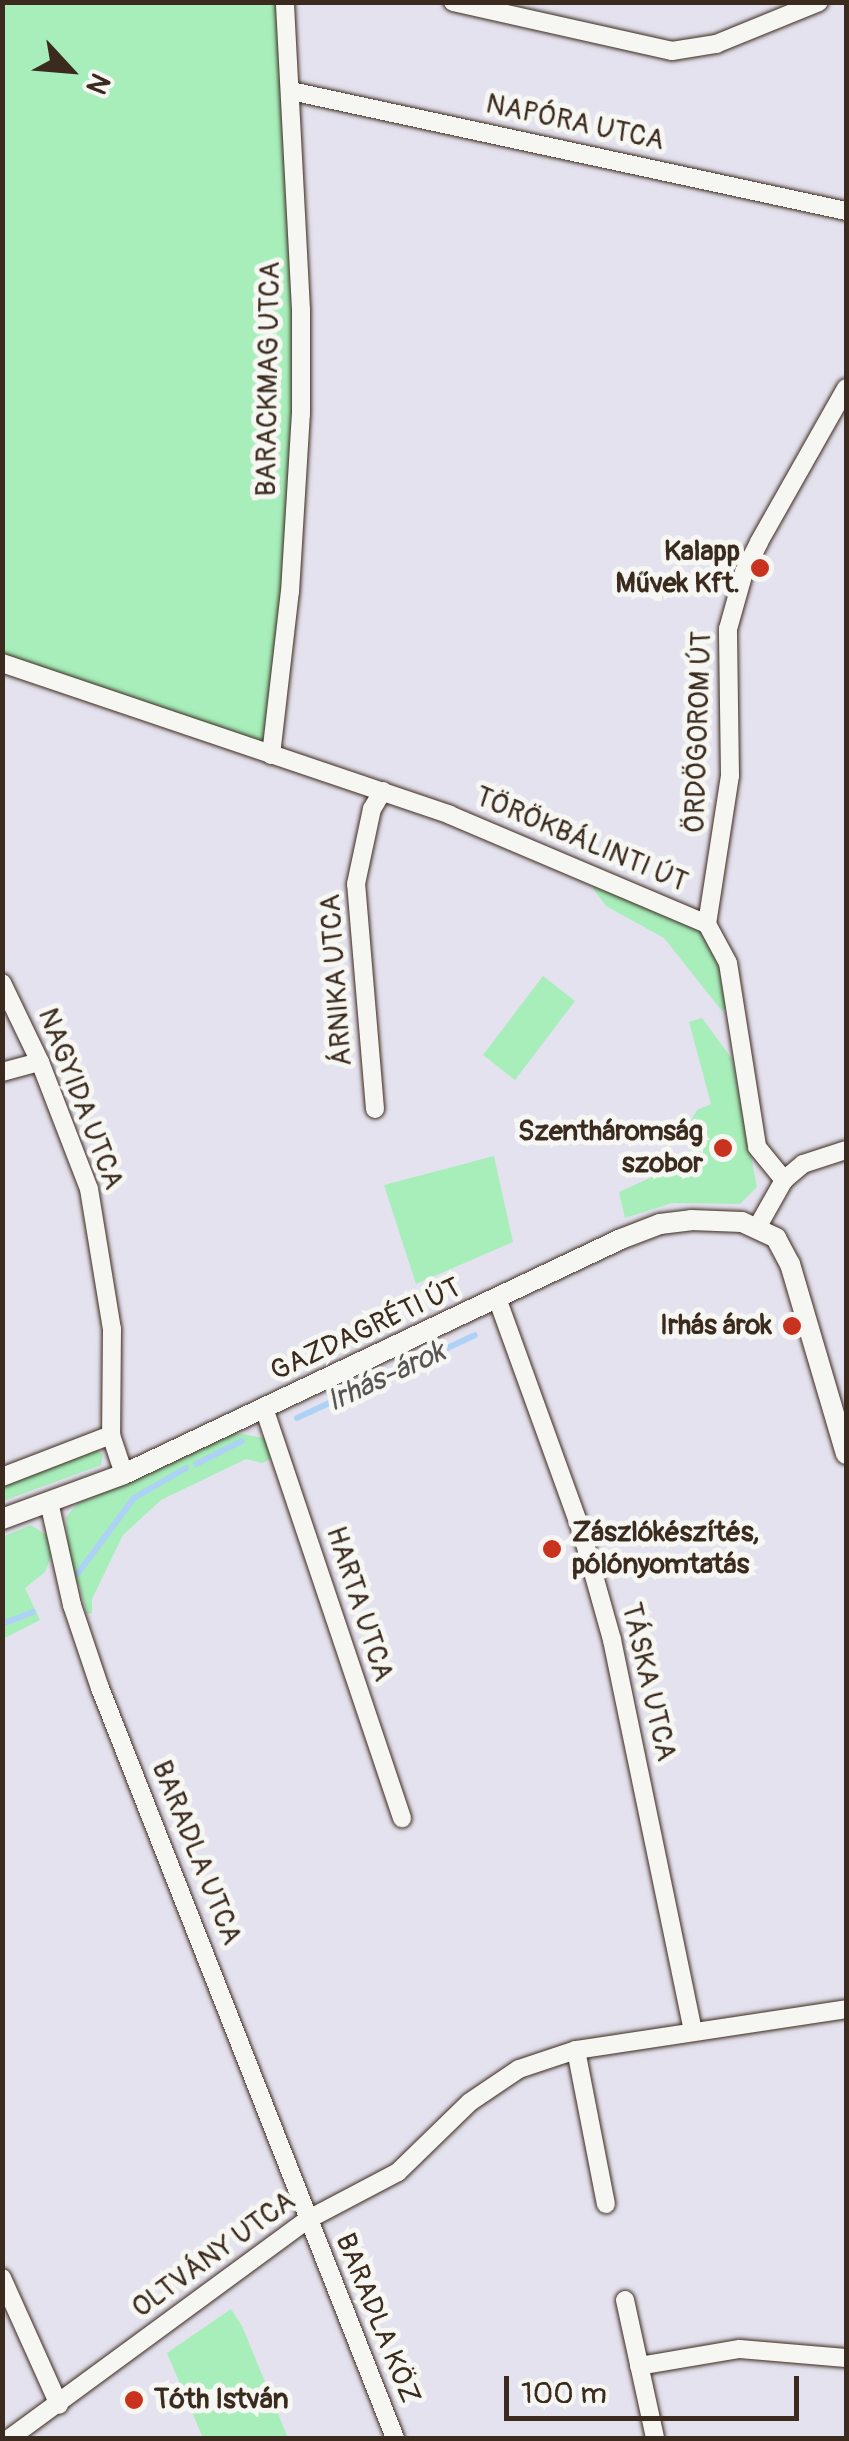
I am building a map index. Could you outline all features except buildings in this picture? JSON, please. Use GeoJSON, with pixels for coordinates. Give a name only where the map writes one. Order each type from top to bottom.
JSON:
{"type":"FeatureCollection","features":[{"type":"Feature","properties":{"kind":"street","name":"BARACKMAG UTCA"},"geometry":{"type":"LineString","coordinates":[[270,755],[290,592],[301,414],[286,2]]}},
{"type":"Feature","properties":{"kind":"street"},"geometry":{"type":"LineString","coordinates":[[453,2],[672,51],[716,44],[819,2]]}},
{"type":"Feature","properties":{"kind":"street","name":"NAPÓRA UTCA"},"geometry":{"type":"LineString","coordinates":[[291,91],[846,211]]}},
{"type":"Feature","properties":{"kind":"street","name":"ÖRDÖGOROM ÚT"},"geometry":{"type":"LineString","coordinates":[[707,924],[727,814],[726,667],[732,612],[759,542],[846,388]]}},
{"type":"Feature","properties":{"kind":"street","name":"TÖRÖKBÁLINTI ÚT"},"geometry":{"type":"LineString","coordinates":[[2,663],[450,815],[707,924],[728,964],[757,1147],[784,1180]]}},
{"type":"Feature","properties":{"kind":"street","name":"ÁRNIKA UTCA"},"geometry":{"type":"LineString","coordinates":[[376,1109],[356,884],[372,809],[384,792]]}},
{"type":"Feature","properties":{"kind":"street","name":"NAGYIDA UTCA"},"geometry":{"type":"LineString","coordinates":[[2,983],[40,1062],[89,1189],[112,1329],[111,1435],[124,1474]]}},
{"type":"Feature","properties":{"kind":"street"},"geometry":{"type":"LineString","coordinates":[[2,1072],[40,1062]]}},
{"type":"Feature","properties":{"kind":"street"},"geometry":{"type":"LineString","coordinates":[[846,1150],[803,1164],[784,1180],[758,1226],[776,1238],[790,1264],[846,1454]]}},
{"type":"Feature","properties":{"kind":"street","name":"GAZDAGRÉTI ÚT"},"geometry":{"type":"LineString","coordinates":[[2,1519],[124,1474],[660,1224],[718,1220],[758,1226]]}},
{"type":"Feature","properties":{"kind":"street","name":"TÁSKA UTCA"},"geometry":{"type":"LineString","coordinates":[[497,1298],[582,1533],[612,1640],[693,2031]]}},
{"type":"Feature","properties":{"kind":"street","name":"HARTA UTCA"},"geometry":{"type":"LineString","coordinates":[[264,1408],[402,1818]]}},
{"type":"Feature","properties":{"kind":"street"},"geometry":{"type":"LineString","coordinates":[[2,1477],[111,1435]]}},
{"type":"Feature","properties":{"kind":"street","name":"BARADLA UTCA"},"geometry":{"type":"LineString","coordinates":[[49,1502],[72,1605],[100,1688],[201,1936],[253,2085],[307,2220]]}},
{"type":"Feature","properties":{"kind":"street","name":"OLTVÁNY UTCA"},"geometry":{"type":"LineString","coordinates":[[10,2438],[307,2220],[398,2172],[493,2084],[533,2063],[576,2050],[846,2010]]}},
{"type":"Feature","properties":{"kind":"street"},"geometry":{"type":"LineString","coordinates":[[576,2050],[606,2204]]}},
{"type":"Feature","properties":{"kind":"street","name":"BARADLA KÖZ"},"geometry":{"type":"LineString","coordinates":[[307,2220],[379,2389],[395,2438]]}},
{"type":"Feature","properties":{"kind":"street"},"geometry":{"type":"LineString","coordinates":[[2,2278],[59,2405]]}},
{"type":"Feature","properties":{"kind":"street"},"geometry":{"type":"LineString","coordinates":[[625,2300],[655,2438]]}},
{"type":"Feature","properties":{"kind":"street"},"geometry":{"type":"LineString","coordinates":[[639,2366],[740,2349],[846,2358]]}},
{"type":"Feature","properties":{"kind":"green space"},"geometry":{"type":"Polygon","coordinates":[[[3,3],[285,3],[301,310],[271,755],[3,663],[3,3]]]}},
{"type":"Feature","properties":{"kind":"green space"},"geometry":{"type":"Polygon","coordinates":[[[592,887],[612,889],[701,930],[724,967],[727,1007],[722,1011],[664,938],[606,906],[592,887]]]}},
{"type":"Feature","properties":{"kind":"green space"},"geometry":{"type":"Polygon","coordinates":[[[543,976],[575,1001],[515,1080],[483,1055],[543,976]]]}},
{"type":"Feature","properties":{"kind":"green space"},"geometry":{"type":"Polygon","coordinates":[[[702,1018],[732,1059],[757,1187],[740,1204],[672,1203],[625,1218],[619,1192],[692,1159],[686,1129],[697,1110],[711,1104],[689,1022],[702,1018]]]}},
{"type":"Feature","properties":{"kind":"green space"},"geometry":{"type":"Polygon","coordinates":[[[494,1156],[513,1242],[416,1284],[384,1185],[494,1156]]]}},
{"type":"Feature","properties":{"kind":"green space"},"geometry":{"type":"Polygon","coordinates":[[[236,1433],[264,1438],[273,1458],[262,1463],[246,1459],[161,1500],[123,1535],[92,1599],[92,1613],[87,1614],[79,1585],[70,1573],[66,1517],[78,1503],[236,1433]]]}},
{"type":"Feature","properties":{"kind":"green space"},"geometry":{"type":"Polygon","coordinates":[[[95,1449],[103,1454],[101,1465],[3,1501],[3,1485],[95,1449]]]}},
{"type":"Feature","properties":{"kind":"green space"},"geometry":{"type":"Polygon","coordinates":[[[31,1525],[46,1535],[52,1554],[45,1572],[25,1588],[40,1620],[3,1639],[2,1537],[31,1525]]]}},
{"type":"Feature","properties":{"kind":"green space"},"geometry":{"type":"Polygon","coordinates":[[[231,2309],[242,2326],[288,2438],[203,2438],[167,2353],[231,2309]]]}},
{"type":"Feature","properties":{"kind":"waterway","name":"Irhás-árok"},"geometry":{"type":"LineString","coordinates":[[297,1418],[475,1335]]}},
{"type":"Feature","properties":{"kind":"waterway","name":"Irhás-árok"},"geometry":{"type":"LineString","coordinates":[[196,1464],[242,1441]]}},
{"type":"Feature","properties":{"kind":"waterway","name":"Irhás-árok"},"geometry":{"type":"LineString","coordinates":[[78,1573],[134,1498],[186,1468]]}},
{"type":"Feature","properties":{"kind":"waterway","name":"Irhás-árok"},"geometry":{"type":"LineString","coordinates":[[2,1624],[33,1612]]}},
{"type":"Feature","properties":{"kind":"place","name":"Kalapp Művek Kft."},"geometry":{"type":"Point","coordinates":[760,568]}},
{"type":"Feature","properties":{"kind":"place","name":"Szentháromság szobor"},"geometry":{"type":"Point","coordinates":[723,1148]}},
{"type":"Feature","properties":{"kind":"place","name":"Irhás árok"},"geometry":{"type":"Point","coordinates":[792,1326]}},
{"type":"Feature","properties":{"kind":"place","name":"Zászlókészítés, pólónyomtatás"},"geometry":{"type":"Point","coordinates":[552,1549]}},
{"type":"Feature","properties":{"kind":"place","name":"Tóth István"},"geometry":{"type":"Point","coordinates":[134,2400]}}]}
